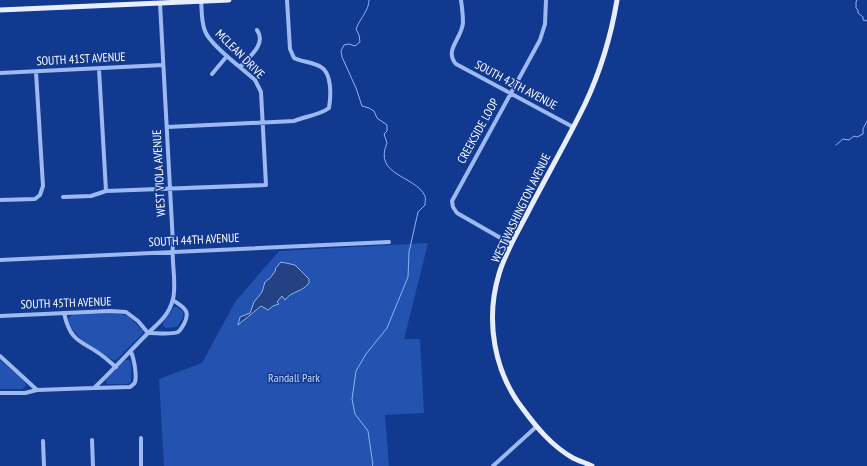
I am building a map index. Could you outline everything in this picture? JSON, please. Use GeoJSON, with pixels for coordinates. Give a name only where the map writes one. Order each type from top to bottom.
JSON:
{"type":"FeatureCollection","features":[{"type":"Feature","properties":{"kind":"main road"},"geometry":{"type":"LineString","coordinates":[[0,10],[228,0]]}},
{"type":"Feature","properties":{"kind":"main road","name":"WEST WASHINGTON AVENUE"},"geometry":{"type":"LineString","coordinates":[[592,466],[573,458],[550,441],[536,427],[508,387],[497,357],[494,343],[493,305],[499,275],[511,244],[585,105],[598,73],[610,36],[617,0]]}},
{"type":"Feature","properties":{"kind":"street"},"geometry":{"type":"LineString","coordinates":[[167,127],[294,121],[322,113],[329,108],[331,95],[328,74],[323,68],[294,58],[290,50],[287,0]]}},
{"type":"Feature","properties":{"kind":"street","name":"SOUTH 42TH AVENUE"},"geometry":{"type":"LineString","coordinates":[[461,0],[463,23],[459,36],[452,50],[451,58],[456,64],[573,127]]}},
{"type":"Feature","properties":{"kind":"street","name":"CREEKSIDE LOOP"},"geometry":{"type":"LineString","coordinates":[[511,244],[457,213],[453,207],[452,201],[543,31],[545,24],[546,0]]}},
{"type":"Feature","properties":{"kind":"street","name":"MCLEAN DRIVE"},"geometry":{"type":"LineString","coordinates":[[170,188],[266,185],[261,92],[259,85],[227,56],[205,32],[203,26],[201,1]]}},
{"type":"Feature","properties":{"kind":"street","name":"WEST VIOLA AVENUE"},"geometry":{"type":"LineString","coordinates":[[94,388],[148,333],[161,322],[173,300],[173,244],[160,3]]}},
{"type":"Feature","properties":{"kind":"street"},"geometry":{"type":"LineString","coordinates":[[240,67],[256,50],[260,42],[260,34],[257,30]]}},
{"type":"Feature","properties":{"kind":"street"},"geometry":{"type":"LineString","coordinates":[[212,74],[227,56]]}},
{"type":"Feature","properties":{"kind":"street","name":"SOUTH 41ST AVENUE"},"geometry":{"type":"LineString","coordinates":[[0,73],[163,65]]}},
{"type":"Feature","properties":{"kind":"street"},"geometry":{"type":"LineString","coordinates":[[99,69],[106,191]]}},
{"type":"Feature","properties":{"kind":"street"},"geometry":{"type":"LineString","coordinates":[[0,200],[35,198],[40,196],[43,186],[36,72]]}},
{"type":"Feature","properties":{"kind":"street"},"geometry":{"type":"LineString","coordinates":[[63,197],[91,196],[106,191],[170,188]]}},
{"type":"Feature","properties":{"kind":"street","name":"SOUTH 44TH AVENUE"},"geometry":{"type":"LineString","coordinates":[[0,260],[390,242]]}},
{"type":"Feature","properties":{"kind":"street"},"geometry":{"type":"LineString","coordinates":[[148,333],[176,332],[181,329],[187,317],[187,313],[186,310],[173,300]]}},
{"type":"Feature","properties":{"kind":"street","name":"SOUTH 45TH AVENUE"},"geometry":{"type":"LineString","coordinates":[[0,316],[110,311],[126,312],[138,321],[148,333]]}},
{"type":"Feature","properties":{"kind":"street"},"geometry":{"type":"LineString","coordinates":[[64,313],[69,330],[76,339],[104,356],[116,367]]}},
{"type":"Feature","properties":{"kind":"street"},"geometry":{"type":"LineString","coordinates":[[0,393],[37,390],[130,387],[136,380],[134,360],[131,352]]}},
{"type":"Feature","properties":{"kind":"street"},"geometry":{"type":"LineString","coordinates":[[0,356],[37,390]]}},
{"type":"Feature","properties":{"kind":"street"},"geometry":{"type":"LineString","coordinates":[[493,466],[536,427]]}},
{"type":"Feature","properties":{"kind":"street"},"geometry":{"type":"LineString","coordinates":[[141,438],[141,466]]}},
{"type":"Feature","properties":{"kind":"street"},"geometry":{"type":"LineString","coordinates":[[92,440],[92,466]]}},
{"type":"Feature","properties":{"kind":"street"},"geometry":{"type":"LineString","coordinates":[[43,441],[44,466]]}},
{"type":"Feature","properties":{"kind":"green space","name":"Randall Park"},"geometry":{"type":"Polygon","coordinates":[[[428,243],[404,339],[420,339],[424,413],[385,415],[389,466],[164,466],[159,379],[202,363],[235,302],[279,251],[428,243]]]}},
{"type":"Feature","properties":{"kind":"green space"},"geometry":{"type":"Polygon","coordinates":[[[174,307],[177,307],[183,312],[183,317],[177,327],[165,328],[163,323],[174,307]]]}},
{"type":"Feature","properties":{"kind":"green space"},"geometry":{"type":"Polygon","coordinates":[[[116,313],[128,316],[143,331],[143,333],[116,360],[113,360],[80,338],[71,326],[68,319],[72,315],[116,313]]]}},
{"type":"Feature","properties":{"kind":"green space"},"geometry":{"type":"Polygon","coordinates":[[[0,360],[24,381],[26,385],[25,387],[22,389],[0,389],[0,360]]]}},
{"type":"Feature","properties":{"kind":"green space"},"geometry":{"type":"Polygon","coordinates":[[[125,360],[129,360],[131,363],[131,382],[128,384],[107,384],[106,379],[125,360]]]}},
{"type":"Feature","properties":{"kind":"shaded area"},"geometry":{"type":"Polygon","coordinates":[[[281,262],[295,265],[309,279],[309,283],[285,300],[282,296],[277,302],[279,304],[268,310],[261,306],[238,325],[240,317],[250,313],[254,302],[262,292],[265,282],[270,278],[281,262]]]}},
{"type":"Feature","properties":{"kind":"waterway"},"geometry":{"type":"LineString","coordinates":[[369,0],[368,8],[356,29],[360,42],[355,46],[349,44],[344,45],[341,51],[342,57],[356,88],[362,106],[374,111],[377,118],[387,125],[387,131],[384,134],[387,143],[384,154],[390,169],[420,189],[425,196],[425,205],[418,212],[409,252],[408,277],[387,328],[366,354],[356,371],[352,399],[355,414],[368,431],[372,466]]}},
{"type":"Feature","properties":{"kind":"waterway"},"geometry":{"type":"LineString","coordinates":[[857,0],[856,8],[858,13],[863,17],[863,20],[867,21]]}},
{"type":"Feature","properties":{"kind":"waterway"},"geometry":{"type":"LineString","coordinates":[[836,145],[843,139],[849,140],[854,136],[857,137],[863,134],[863,129],[867,121]]}}]}
